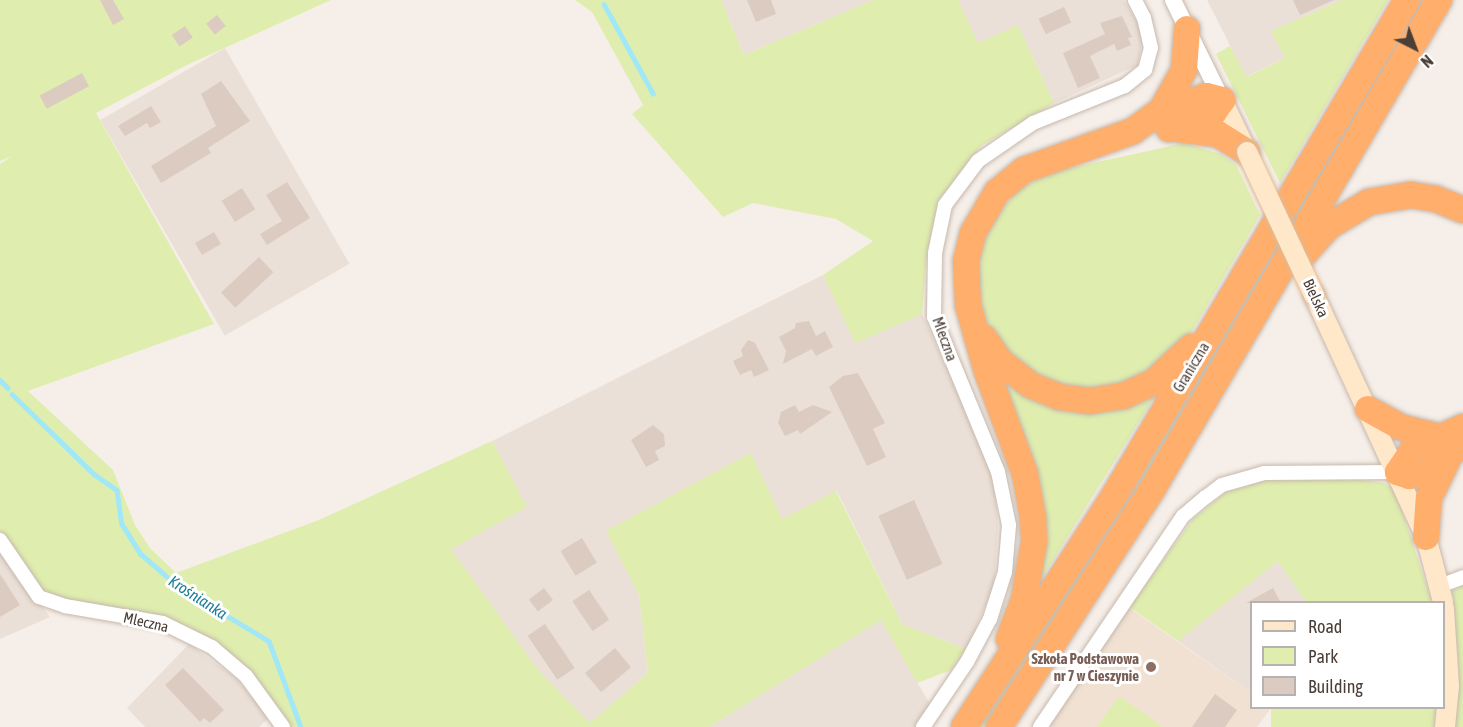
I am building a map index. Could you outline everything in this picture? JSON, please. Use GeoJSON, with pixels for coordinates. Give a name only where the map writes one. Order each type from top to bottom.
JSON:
{"type":"FeatureCollection","features":[{"type":"Feature","properties":{"kind":"highway","name":"Graniczna"},"geometry":{"type":"LineString","coordinates":[[964,727],[1114,496],[1407,0]]}},
{"type":"Feature","properties":{"kind":"highway","name":"Graniczna"},"geometry":{"type":"LineString","coordinates":[[999,727],[1112,554],[1260,307],[1439,0]]}},
{"type":"Feature","properties":{"kind":"highway"},"geometry":{"type":"LineString","coordinates":[[1165,120],[1184,70],[1187,29]]}},
{"type":"Feature","properties":{"kind":"highway"},"geometry":{"type":"LineString","coordinates":[[989,691],[1024,599],[1034,542],[1033,518],[1025,474],[987,372],[968,305],[965,277],[969,249],[979,219],[997,192],[1024,170],[1165,120],[1207,96],[1222,100]]}},
{"type":"Feature","properties":{"kind":"highway"},"geometry":{"type":"LineString","coordinates":[[1165,120],[1229,139],[1247,152]]}},
{"type":"Feature","properties":{"kind":"highway"},"geometry":{"type":"LineString","coordinates":[[1260,307],[1313,242],[1347,212],[1391,196],[1411,195],[1436,199],[1463,210]]}},
{"type":"Feature","properties":{"kind":"highway"},"geometry":{"type":"LineString","coordinates":[[968,305],[988,344],[1014,374],[1044,392],[1090,401],[1123,396],[1154,382],[1184,355],[1233,297]]}},
{"type":"Feature","properties":{"kind":"highway"},"geometry":{"type":"LineString","coordinates":[[1368,409],[1400,427],[1450,447]]}},
{"type":"Feature","properties":{"kind":"highway"},"geometry":{"type":"LineString","coordinates":[[1426,537],[1429,498],[1450,447],[1463,427]]}},
{"type":"Feature","properties":{"kind":"highway"},"geometry":{"type":"LineString","coordinates":[[1398,472],[1413,450],[1450,447]]}},
{"type":"Feature","properties":{"kind":"main road","name":"Bielska"},"geometry":{"type":"LineString","coordinates":[[1222,100],[1398,472],[1426,537],[1442,594]]}},
{"type":"Feature","properties":{"kind":"main road"},"geometry":{"type":"LineString","coordinates":[[1445,635],[1449,686],[1445,727]]}},
{"type":"Feature","properties":{"kind":"street","name":"Mleczna"},"geometry":{"type":"LineString","coordinates":[[923,727],[967,662],[990,619],[1005,572],[1009,525],[998,472],[934,317],[935,253],[945,205],[978,161],[1033,123],[1125,86],[1145,70],[1151,48],[1144,18],[1135,0]]}},
{"type":"Feature","properties":{"kind":"street","name":"Bielska"},"geometry":{"type":"LineString","coordinates":[[1173,0],[1222,100]]}},
{"type":"Feature","properties":{"kind":"street"},"geometry":{"type":"LineString","coordinates":[[1040,727],[1183,516],[1222,485],[1264,473],[1398,472]]}},
{"type":"Feature","properties":{"kind":"street","name":"Mleczna"},"geometry":{"type":"LineString","coordinates":[[0,540],[39,597],[65,606],[163,623],[212,647],[246,676],[283,727]]}},
{"type":"Feature","properties":{"kind":"street"},"geometry":{"type":"LineString","coordinates":[[1442,594],[1463,577]]}},
{"type":"Feature","properties":{"kind":"shaded area"},"geometry":{"type":"Polygon","coordinates":[[[721,0],[873,0],[744,55],[721,0]]]}},
{"type":"Feature","properties":{"kind":"shaded area"},"geometry":{"type":"Polygon","coordinates":[[[958,0],[1124,0],[1143,33],[1138,65],[1054,103],[1018,25],[978,44],[958,0]]]}},
{"type":"Feature","properties":{"kind":"shaded area"},"geometry":{"type":"Polygon","coordinates":[[[1207,0],[1342,0],[1272,31],[1285,58],[1246,77],[1207,0]]]}},
{"type":"Feature","properties":{"kind":"shaded area"},"geometry":{"type":"Polygon","coordinates":[[[225,48],[350,264],[225,336],[100,120],[225,48]]]}},
{"type":"Feature","properties":{"kind":"shaded area"},"geometry":{"type":"Polygon","coordinates":[[[823,275],[855,342],[922,314],[993,471],[998,527],[994,586],[966,649],[902,624],[837,491],[782,519],[607,531],[639,595],[648,673],[590,723],[538,670],[450,549],[527,507],[492,441],[823,275]]]}},
{"type":"Feature","properties":{"kind":"shaded area"},"geometry":{"type":"Polygon","coordinates":[[[0,548],[50,617],[0,639],[0,548]]]}},
{"type":"Feature","properties":{"kind":"shaded area"},"geometry":{"type":"Polygon","coordinates":[[[1278,561],[1305,601],[1250,601],[1250,692],[1178,641],[1278,561]]]}},
{"type":"Feature","properties":{"kind":"shaded area","name":"Szkoła Podstawowa nr 7 w Cieszynie"},"geometry":{"type":"Polygon","coordinates":[[[1128,607],[1250,692],[1250,709],[1270,709],[1257,727],[1053,727],[1047,723],[1128,607]]]}},
{"type":"Feature","properties":{"kind":"shaded area"},"geometry":{"type":"Polygon","coordinates":[[[881,620],[931,706],[915,727],[709,727],[881,620]]]}},
{"type":"Feature","properties":{"kind":"shaded area"},"geometry":{"type":"Polygon","coordinates":[[[189,644],[237,679],[269,718],[259,727],[145,727],[127,708],[189,644]]]}},
{"type":"Feature","properties":{"kind":"green space"},"geometry":{"type":"Polygon","coordinates":[[[0,0],[331,0],[187,65],[96,113],[214,324],[28,391],[113,470],[135,525],[150,548],[176,573],[319,520],[492,441],[527,507],[451,549],[538,670],[590,723],[648,673],[639,595],[606,531],[751,453],[782,519],[836,491],[902,624],[966,649],[951,670],[917,683],[881,620],[709,727],[287,727],[224,650],[165,616],[68,602],[40,589],[0,531],[0,164],[12,156],[0,161],[0,0]]]}},
{"type":"Feature","properties":{"kind":"green space"},"geometry":{"type":"Polygon","coordinates":[[[575,0],[721,0],[744,55],[873,0],[958,0],[978,43],[1018,25],[1054,103],[981,146],[938,201],[926,261],[922,314],[855,343],[823,275],[873,241],[836,219],[753,203],[723,217],[632,114],[643,105],[592,12],[575,0]]]}},
{"type":"Feature","properties":{"kind":"green space"},"geometry":{"type":"Polygon","coordinates":[[[1342,0],[1388,0],[1280,183],[1216,54],[1230,46],[1247,77],[1285,58],[1271,31],[1342,0]]]}},
{"type":"Feature","properties":{"kind":"green space"},"geometry":{"type":"Polygon","coordinates":[[[1419,0],[1428,0],[1176,432],[987,727],[977,727],[1419,0]]]}},
{"type":"Feature","properties":{"kind":"green space"},"geometry":{"type":"Polygon","coordinates":[[[1184,143],[1221,154],[1236,165],[1260,215],[1188,338],[1158,367],[1119,387],[1089,392],[1057,386],[1034,376],[1009,355],[991,332],[979,297],[978,261],[989,226],[1016,192],[1048,173],[1184,143]]]}},
{"type":"Feature","properties":{"kind":"green space"},"geometry":{"type":"Polygon","coordinates":[[[996,368],[1010,382],[1155,396],[1040,581],[996,368]]]}},
{"type":"Feature","properties":{"kind":"green space"},"geometry":{"type":"Polygon","coordinates":[[[1347,478],[1384,483],[1395,489],[1432,601],[1305,601],[1278,561],[1178,641],[1129,607],[1193,519],[1226,492],[1268,480],[1347,478]]]}},
{"type":"Feature","properties":{"kind":"green space"},"geometry":{"type":"Polygon","coordinates":[[[1463,586],[1463,727],[1451,727],[1459,670],[1452,591],[1463,586]]]}},
{"type":"Feature","properties":{"kind":"green space"},"geometry":{"type":"Polygon","coordinates":[[[1119,696],[1163,727],[1097,727],[1119,696]]]}},
{"type":"Feature","properties":{"kind":"green space"},"geometry":{"type":"Polygon","coordinates":[[[1271,709],[1439,709],[1439,727],[1271,727],[1271,709]]]}},
{"type":"Feature","properties":{"kind":"building"},"geometry":{"type":"Polygon","coordinates":[[[100,0],[113,0],[124,19],[113,25],[100,0]]]}},
{"type":"Feature","properties":{"kind":"building"},"geometry":{"type":"Polygon","coordinates":[[[747,0],[771,0],[776,14],[756,22],[747,0]]]}},
{"type":"Feature","properties":{"kind":"building"},"geometry":{"type":"Polygon","coordinates":[[[1293,0],[1334,0],[1300,15],[1293,0]]]}},
{"type":"Feature","properties":{"kind":"building"},"geometry":{"type":"Polygon","coordinates":[[[1064,7],[1071,22],[1046,34],[1039,19],[1064,7]]]}},
{"type":"Feature","properties":{"kind":"building"},"geometry":{"type":"Polygon","coordinates":[[[217,15],[226,26],[215,35],[206,24],[217,15]]]}},
{"type":"Feature","properties":{"kind":"building"},"geometry":{"type":"Polygon","coordinates":[[[1122,16],[1132,37],[1128,38],[1131,45],[1117,51],[1114,44],[1090,56],[1100,78],[1078,88],[1063,53],[1105,34],[1100,23],[1122,16]]]}},
{"type":"Feature","properties":{"kind":"building"},"geometry":{"type":"Polygon","coordinates":[[[185,26],[193,38],[180,47],[172,35],[185,26]]]}},
{"type":"Feature","properties":{"kind":"building"},"geometry":{"type":"Polygon","coordinates":[[[82,73],[89,86],[47,109],[40,96],[82,73]]]}},
{"type":"Feature","properties":{"kind":"building"},"geometry":{"type":"Polygon","coordinates":[[[221,81],[250,121],[208,148],[211,153],[161,183],[151,166],[216,126],[201,94],[221,81]]]}},
{"type":"Feature","properties":{"kind":"building"},"geometry":{"type":"Polygon","coordinates":[[[151,106],[161,122],[150,128],[147,123],[125,136],[118,126],[151,106]]]}},
{"type":"Feature","properties":{"kind":"building"},"geometry":{"type":"Polygon","coordinates":[[[287,182],[310,218],[267,245],[260,234],[282,221],[266,195],[287,182]]]}},
{"type":"Feature","properties":{"kind":"building"},"geometry":{"type":"Polygon","coordinates":[[[242,188],[255,209],[235,222],[222,201],[242,188]]]}},
{"type":"Feature","properties":{"kind":"building"},"geometry":{"type":"Polygon","coordinates":[[[214,232],[221,244],[202,255],[195,243],[214,232]]]}},
{"type":"Feature","properties":{"kind":"building"},"geometry":{"type":"Polygon","coordinates":[[[259,257],[273,272],[235,308],[221,292],[259,257]]]}},
{"type":"Feature","properties":{"kind":"building"},"geometry":{"type":"Polygon","coordinates":[[[809,321],[816,336],[825,331],[833,347],[816,356],[812,349],[783,364],[786,351],[779,337],[795,328],[796,323],[809,321]]]}},
{"type":"Feature","properties":{"kind":"building"},"geometry":{"type":"Polygon","coordinates":[[[748,340],[755,343],[769,370],[754,377],[751,370],[740,375],[733,361],[743,356],[741,350],[748,340]]]}},
{"type":"Feature","properties":{"kind":"building"},"geometry":{"type":"Polygon","coordinates":[[[858,373],[885,423],[873,429],[886,457],[867,466],[829,387],[843,376],[858,373]]]}},
{"type":"Feature","properties":{"kind":"building"},"geometry":{"type":"Polygon","coordinates":[[[795,405],[799,412],[813,405],[832,412],[800,434],[798,430],[785,436],[778,423],[781,412],[795,405]]]}},
{"type":"Feature","properties":{"kind":"building"},"geometry":{"type":"Polygon","coordinates":[[[653,425],[664,434],[665,446],[655,451],[659,460],[646,467],[631,440],[653,425]]]}},
{"type":"Feature","properties":{"kind":"building"},"geometry":{"type":"Polygon","coordinates":[[[914,500],[942,564],[907,580],[878,516],[914,500]]]}},
{"type":"Feature","properties":{"kind":"building"},"geometry":{"type":"Polygon","coordinates":[[[582,538],[597,563],[576,576],[561,551],[582,538]]]}},
{"type":"Feature","properties":{"kind":"building"},"geometry":{"type":"Polygon","coordinates":[[[0,574],[20,605],[0,617],[0,574]]]}},
{"type":"Feature","properties":{"kind":"building"},"geometry":{"type":"Polygon","coordinates":[[[544,588],[553,600],[538,611],[529,599],[544,588]]]}},
{"type":"Feature","properties":{"kind":"building"},"geometry":{"type":"Polygon","coordinates":[[[1273,588],[1280,601],[1250,601],[1246,603],[1273,588]]]}},
{"type":"Feature","properties":{"kind":"building"},"geometry":{"type":"Polygon","coordinates":[[[589,590],[609,620],[593,631],[572,601],[589,590]]]}},
{"type":"Feature","properties":{"kind":"building"},"geometry":{"type":"Polygon","coordinates":[[[545,624],[575,668],[557,680],[528,636],[545,624]]]}},
{"type":"Feature","properties":{"kind":"building"},"geometry":{"type":"Polygon","coordinates":[[[615,648],[631,667],[601,692],[585,673],[615,648]]]}},
{"type":"Feature","properties":{"kind":"building"},"geometry":{"type":"Polygon","coordinates":[[[183,668],[224,710],[210,723],[204,718],[200,722],[165,685],[183,668]]]}},
{"type":"Feature","properties":{"kind":"building"},"geometry":{"type":"Polygon","coordinates":[[[1215,694],[1237,710],[1225,727],[1192,727],[1215,694]]]}},
{"type":"Feature","properties":{"kind":"waterway"},"geometry":{"type":"LineString","coordinates":[[604,4],[653,93]]}},
{"type":"Feature","properties":{"kind":"waterway","name":"Krośnianka"},"geometry":{"type":"LineString","coordinates":[[0,380],[8,388]]}},
{"type":"Feature","properties":{"kind":"waterway","name":"Krośnianka"},"geometry":{"type":"LineString","coordinates":[[12,394],[94,474],[117,490],[122,524],[141,554],[179,587],[269,641],[301,727]]}},
{"type":"Feature","properties":{"kind":"place","name":"Szkoła Podstawowa nr 7 w Cieszynie"},"geometry":{"type":"Point","coordinates":[1151,667]}}]}
